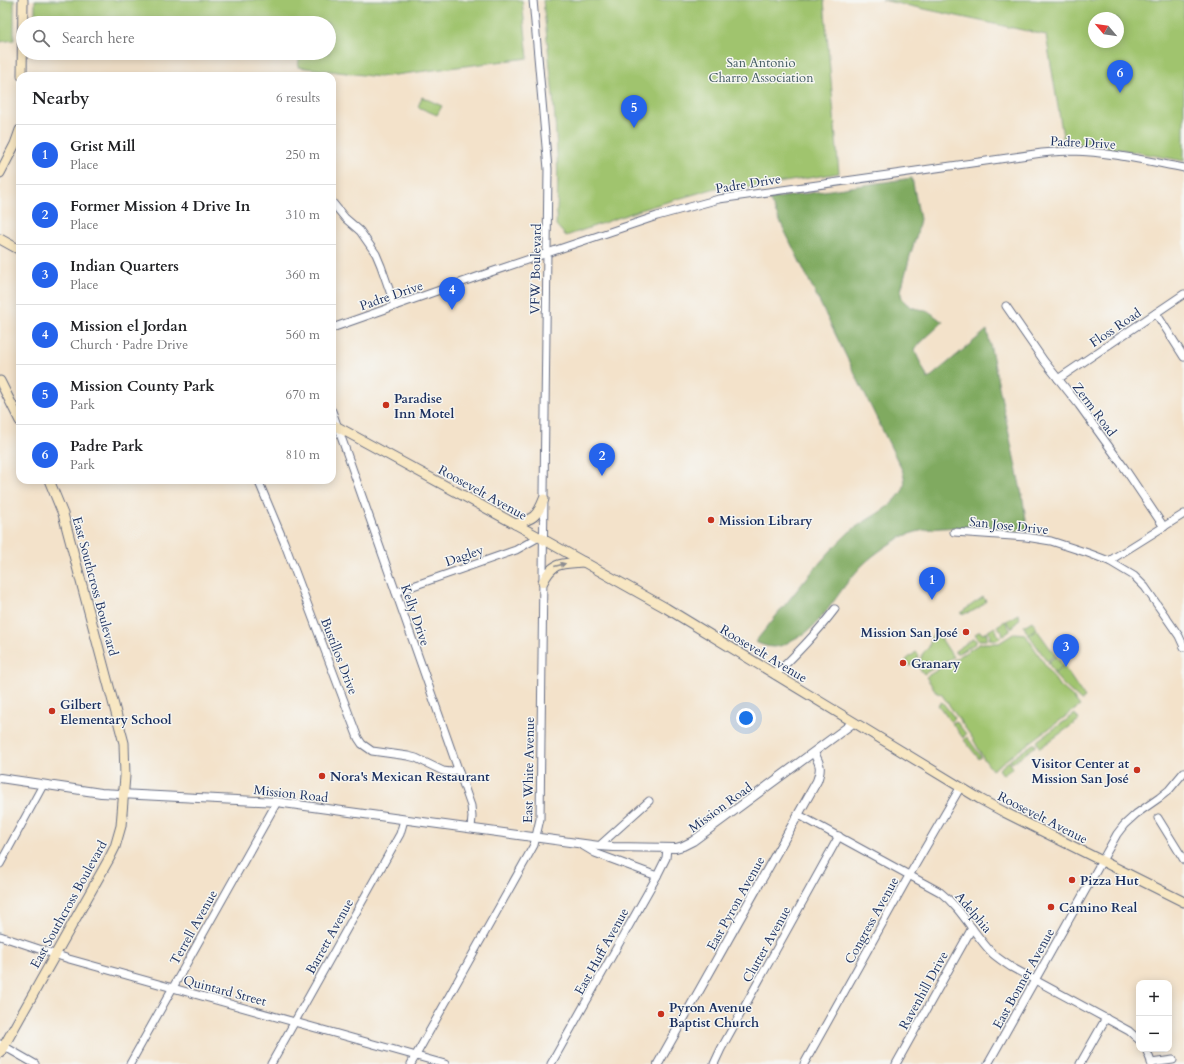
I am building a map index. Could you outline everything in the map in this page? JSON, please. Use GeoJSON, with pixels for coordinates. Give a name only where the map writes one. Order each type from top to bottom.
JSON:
{"type":"FeatureCollection","features":[{"type":"Feature","properties":{"kind":"main road"},"geometry":{"type":"LineString","coordinates":[[22,0],[22,16]]}},
{"type":"Feature","properties":{"kind":"main road"},"geometry":{"type":"LineString","coordinates":[[22,60],[22,72]]}},
{"type":"Feature","properties":{"kind":"main road"},"geometry":{"type":"LineString","coordinates":[[0,173],[16,141]]}},
{"type":"Feature","properties":{"kind":"main road"},"geometry":{"type":"LineString","coordinates":[[0,239],[16,248]]}},
{"type":"Feature","properties":{"kind":"main road"},"geometry":{"type":"LineString","coordinates":[[0,381],[16,413]]}},
{"type":"Feature","properties":{"kind":"main road","name":"Roosevelt Avenue"},"geometry":{"type":"LineString","coordinates":[[336,427],[666,608],[960,788],[1004,812],[1184,902]]}},
{"type":"Feature","properties":{"kind":"main road","name":"East Southcross Boulevard"},"geometry":{"type":"LineString","coordinates":[[1,1048],[115,847],[122,826],[125,764],[124,743],[63,514],[51,484]]}},
{"type":"Feature","properties":{"kind":"main road"},"geometry":{"type":"LineString","coordinates":[[515,524],[537,514],[544,499]]}},
{"type":"Feature","properties":{"kind":"main road"},"geometry":{"type":"LineString","coordinates":[[543,582],[547,573],[556,565],[584,562]]}},
{"type":"Feature","properties":{"kind":"street","name":"VFW Boulevard"},"geometry":{"type":"LineString","coordinates":[[533,0],[548,169],[544,499],[541,538]]}},
{"type":"Feature","properties":{"kind":"street","name":"Padre Drive"},"geometry":{"type":"LineString","coordinates":[[336,327],[657,216],[719,199],[1042,152],[1073,151],[1097,153],[1184,168]]}},
{"type":"Feature","properties":{"kind":"street"},"geometry":{"type":"LineString","coordinates":[[336,207],[345,218],[360,231],[373,249],[381,266],[395,306]]}},
{"type":"Feature","properties":{"kind":"street","name":"Floss Road"},"geometry":{"type":"LineString","coordinates":[[1058,379],[1184,294]]}},
{"type":"Feature","properties":{"kind":"street","name":"Zerm Road"},"geometry":{"type":"LineString","coordinates":[[1006,306],[1044,361],[1123,466],[1164,527]]}},
{"type":"Feature","properties":{"kind":"street"},"geometry":{"type":"LineString","coordinates":[[1156,313],[1184,357]]}},
{"type":"Feature","properties":{"kind":"street","name":"Kelly Drive"},"geometry":{"type":"LineString","coordinates":[[336,429],[396,592],[471,806],[471,828]]}},
{"type":"Feature","properties":{"kind":"street","name":"Bustillos Drive"},"geometry":{"type":"LineString","coordinates":[[260,484],[284,542],[358,738],[362,744],[372,751],[416,758],[443,771],[450,772],[458,769]]}},
{"type":"Feature","properties":{"kind":"street"},"geometry":{"type":"LineString","coordinates":[[1109,561],[1184,514]]}},
{"type":"Feature","properties":{"kind":"street","name":"San Jose Drive"},"geometry":{"type":"LineString","coordinates":[[954,532],[1026,537],[1051,541],[1109,561],[1134,576],[1145,587],[1179,636],[1184,647]]}},
{"type":"Feature","properties":{"kind":"street","name":"Dagley"},"geometry":{"type":"LineString","coordinates":[[396,592],[516,550],[541,538]]}},
{"type":"Feature","properties":{"kind":"street","name":"East White Avenue"},"geometry":{"type":"LineString","coordinates":[[411,1064],[530,854],[536,837],[540,819],[543,582],[541,538]]}},
{"type":"Feature","properties":{"kind":"street"},"geometry":{"type":"LineString","coordinates":[[775,675],[801,650],[821,628],[835,609]]}},
{"type":"Feature","properties":{"kind":"street","name":"Mission Road"},"geometry":{"type":"LineString","coordinates":[[0,778],[82,791],[277,802],[613,848],[676,848],[693,841],[853,723]]}},
{"type":"Feature","properties":{"kind":"street","name":"East Pyron Avenue"},"geometry":{"type":"LineString","coordinates":[[658,1064],[817,781],[820,772],[820,764],[814,753]]}},
{"type":"Feature","properties":{"kind":"street","name":"East Bonner Avenue"},"geometry":{"type":"LineString","coordinates":[[988,1064],[1117,834],[1136,814],[1169,790],[1184,772]]}},
{"type":"Feature","properties":{"kind":"street"},"geometry":{"type":"LineString","coordinates":[[0,864],[43,785]]}},
{"type":"Feature","properties":{"kind":"street","name":"Congress Avenue"},"geometry":{"type":"LineString","coordinates":[[804,1064],[910,874],[960,788]]}},
{"type":"Feature","properties":{"kind":"street"},"geometry":{"type":"LineString","coordinates":[[599,846],[649,801]]}},
{"type":"Feature","properties":{"kind":"street","name":"Terrell Avenue"},"geometry":{"type":"LineString","coordinates":[[130,1064],[277,802]]}},
{"type":"Feature","properties":{"kind":"street","name":"Adelphia"},"geometry":{"type":"LineString","coordinates":[[799,814],[910,874],[940,892],[948,898],[992,953],[1001,960],[1011,967],[1129,1031],[1136,1037]]}},
{"type":"Feature","properties":{"kind":"street"},"geometry":{"type":"LineString","coordinates":[[1158,818],[1184,860]]}},
{"type":"Feature","properties":{"kind":"street","name":"Barrett Avenue"},"geometry":{"type":"LineString","coordinates":[[271,1064],[400,834],[404,820]]}},
{"type":"Feature","properties":{"kind":"street","name":"Clutter Avenue"},"geometry":{"type":"LineString","coordinates":[[714,1064],[839,836]]}},
{"type":"Feature","properties":{"kind":"street","name":"Mission Road"},"geometry":{"type":"LineString","coordinates":[[579,844],[595,853],[657,876]]}},
{"type":"Feature","properties":{"kind":"street","name":"East Huff Avenue"},"geometry":{"type":"LineString","coordinates":[[551,1064],[657,876],[666,858],[667,848]]}},
{"type":"Feature","properties":{"kind":"street","name":"Ravenhill Drive"},"geometry":{"type":"LineString","coordinates":[[896,1064],[972,928]]}},
{"type":"Feature","properties":{"kind":"street","name":"Quintard Street"},"geometry":{"type":"LineString","coordinates":[[0,936],[173,989],[445,1064]]}},
{"type":"Feature","properties":{"kind":"street"},"geometry":{"type":"LineString","coordinates":[[1080,1064],[1106,1018]]}},
{"type":"Feature","properties":{"kind":"street"},"geometry":{"type":"LineString","coordinates":[[1,1048],[35,1064]]}},
{"type":"Feature","properties":{"kind":"street"},"geometry":{"type":"LineString","coordinates":[[1147,1052],[1152,1063],[1173,1060]]}},
{"type":"Feature","properties":{"kind":"green space"},"geometry":{"type":"Polygon","coordinates":[[[0,0],[14,0],[14,40],[0,42],[0,0]]]}},
{"type":"Feature","properties":{"kind":"green space"},"geometry":{"type":"Polygon","coordinates":[[[35,0],[522,0],[528,58],[379,77],[298,67],[299,60],[336,60],[336,16],[35,16],[35,0]]]}},
{"type":"Feature","properties":{"kind":"green space","name":"San Antonio Charro Association"},"geometry":{"type":"Polygon","coordinates":[[[543,0],[824,0],[839,173],[741,189],[737,182],[646,208],[566,236],[556,225],[556,141],[552,84],[543,0]]]}},
{"type":"Feature","properties":{"kind":"green space"},"geometry":{"type":"Polygon","coordinates":[[[882,0],[1184,0],[1184,161],[1097,145],[1064,143],[1046,35],[882,0]]]}},
{"type":"Feature","properties":{"kind":"green space"},"geometry":{"type":"Polygon","coordinates":[[[422,97],[442,106],[437,115],[418,107],[422,97]]]}},
{"type":"Feature","properties":{"kind":"green space"},"geometry":{"type":"Polygon","coordinates":[[[912,178],[920,219],[901,294],[906,303],[909,305],[915,308],[927,310],[943,322],[914,349],[928,379],[987,330],[1023,500],[1028,532],[982,528],[949,528],[918,531],[904,536],[867,561],[852,577],[822,617],[806,632],[781,646],[766,646],[755,642],[812,572],[848,533],[890,505],[901,493],[904,487],[904,476],[902,470],[769,199],[912,178]]]}},
{"type":"Feature","properties":{"kind":"green space"},"geometry":{"type":"Polygon","coordinates":[[[983,597],[986,601],[984,604],[970,612],[960,613],[983,597]]]}},
{"type":"Feature","properties":{"kind":"green space"},"geometry":{"type":"Polygon","coordinates":[[[1018,614],[1020,618],[1013,627],[1011,627],[1006,621],[1018,614]]]}},
{"type":"Feature","properties":{"kind":"green space"},"geometry":{"type":"Polygon","coordinates":[[[1005,621],[1010,631],[1003,636],[1002,632],[997,626],[1005,621]]]}},
{"type":"Feature","properties":{"kind":"green space"},"geometry":{"type":"Polygon","coordinates":[[[1032,621],[1037,629],[1029,634],[1024,626],[1032,621]]]}},
{"type":"Feature","properties":{"kind":"green space"},"geometry":{"type":"Polygon","coordinates":[[[995,627],[998,635],[1001,637],[997,640],[989,639],[990,633],[988,631],[995,627]]]}},
{"type":"Feature","properties":{"kind":"green space"},"geometry":{"type":"Polygon","coordinates":[[[1037,630],[1055,655],[1047,661],[1029,635],[1037,630]]]}},
{"type":"Feature","properties":{"kind":"green space"},"geometry":{"type":"Polygon","coordinates":[[[980,631],[982,634],[987,632],[986,640],[979,640],[975,634],[980,631]]]}},
{"type":"Feature","properties":{"kind":"green space"},"geometry":{"type":"Polygon","coordinates":[[[937,632],[953,657],[924,674],[918,665],[923,653],[929,647],[931,637],[937,632]]]}},
{"type":"Feature","properties":{"kind":"green space"},"geometry":{"type":"Polygon","coordinates":[[[1015,633],[1025,634],[1058,684],[1072,696],[1080,706],[992,770],[973,739],[942,695],[937,693],[926,677],[979,644],[999,643],[1015,633]]]}},
{"type":"Feature","properties":{"kind":"green space"},"geometry":{"type":"Polygon","coordinates":[[[974,638],[976,643],[959,653],[955,653],[955,651],[974,638]]]}},
{"type":"Feature","properties":{"kind":"green space"},"geometry":{"type":"Polygon","coordinates":[[[916,652],[919,655],[917,661],[910,666],[906,660],[916,652]]]}},
{"type":"Feature","properties":{"kind":"green space"},"geometry":{"type":"Polygon","coordinates":[[[1056,656],[1063,666],[1054,673],[1048,662],[1056,656]]]}},
{"type":"Feature","properties":{"kind":"green space"},"geometry":{"type":"Polygon","coordinates":[[[1064,667],[1085,698],[1081,701],[1055,675],[1055,673],[1064,667]]]}},
{"type":"Feature","properties":{"kind":"green space"},"geometry":{"type":"Polygon","coordinates":[[[942,702],[955,718],[951,722],[938,705],[942,702]]]}},
{"type":"Feature","properties":{"kind":"green space"},"geometry":{"type":"Polygon","coordinates":[[[1075,714],[1079,720],[1040,748],[1037,743],[1038,740],[1075,714]]]}},
{"type":"Feature","properties":{"kind":"green space"},"geometry":{"type":"Polygon","coordinates":[[[956,721],[966,734],[963,738],[952,723],[956,721]]]}},
{"type":"Feature","properties":{"kind":"green space"},"geometry":{"type":"Polygon","coordinates":[[[967,737],[980,755],[981,757],[979,759],[964,740],[967,737]]]}},
{"type":"Feature","properties":{"kind":"green space"},"geometry":{"type":"Polygon","coordinates":[[[1033,744],[1036,746],[1012,763],[1010,760],[1033,744]]]}},
{"type":"Feature","properties":{"kind":"green space"},"geometry":{"type":"Polygon","coordinates":[[[1009,761],[1013,768],[1003,775],[999,769],[1009,761]]]}},
{"type":"Feature","properties":{"kind":"place","name":"Padre Park"},"geometry":{"type":"Point","coordinates":[1120,93]}},
{"type":"Feature","properties":{"kind":"place","name":"Mission County Park"},"geometry":{"type":"Point","coordinates":[634,128]}},
{"type":"Feature","properties":{"kind":"place","name":"Mission el Jordan"},"geometry":{"type":"Point","coordinates":[452,310]}},
{"type":"Feature","properties":{"kind":"place","name":"Paradise Inn Motel"},"geometry":{"type":"Point","coordinates":[386,405]}},
{"type":"Feature","properties":{"kind":"place","name":"Former Mission 4 Drive In"},"geometry":{"type":"Point","coordinates":[602,476]}},
{"type":"Feature","properties":{"kind":"place","name":"Mission Library"},"geometry":{"type":"Point","coordinates":[711,520]}},
{"type":"Feature","properties":{"kind":"place","name":"Grist Mill"},"geometry":{"type":"Point","coordinates":[932,600]}},
{"type":"Feature","properties":{"kind":"place","name":"Mission San José"},"geometry":{"type":"Point","coordinates":[966,632]}},
{"type":"Feature","properties":{"kind":"place","name":"Granary"},"geometry":{"type":"Point","coordinates":[903,663]}},
{"type":"Feature","properties":{"kind":"place","name":"Indian Quarters"},"geometry":{"type":"Point","coordinates":[1066,667]}},
{"type":"Feature","properties":{"kind":"place","name":"Gilbert Elementary School"},"geometry":{"type":"Point","coordinates":[52,711]}},
{"type":"Feature","properties":{"kind":"place","name":"Visitor Center at Mission San José"},"geometry":{"type":"Point","coordinates":[1137,770]}},
{"type":"Feature","properties":{"kind":"place","name":"Nora's Mexican Restaurant"},"geometry":{"type":"Point","coordinates":[322,776]}},
{"type":"Feature","properties":{"kind":"place","name":"Pizza Hut"},"geometry":{"type":"Point","coordinates":[1072,880]}},
{"type":"Feature","properties":{"kind":"place","name":"Camino Real"},"geometry":{"type":"Point","coordinates":[1051,907]}},
{"type":"Feature","properties":{"kind":"place","name":"Pyron Avenue Baptist Church"},"geometry":{"type":"Point","coordinates":[661,1014]}}]}
